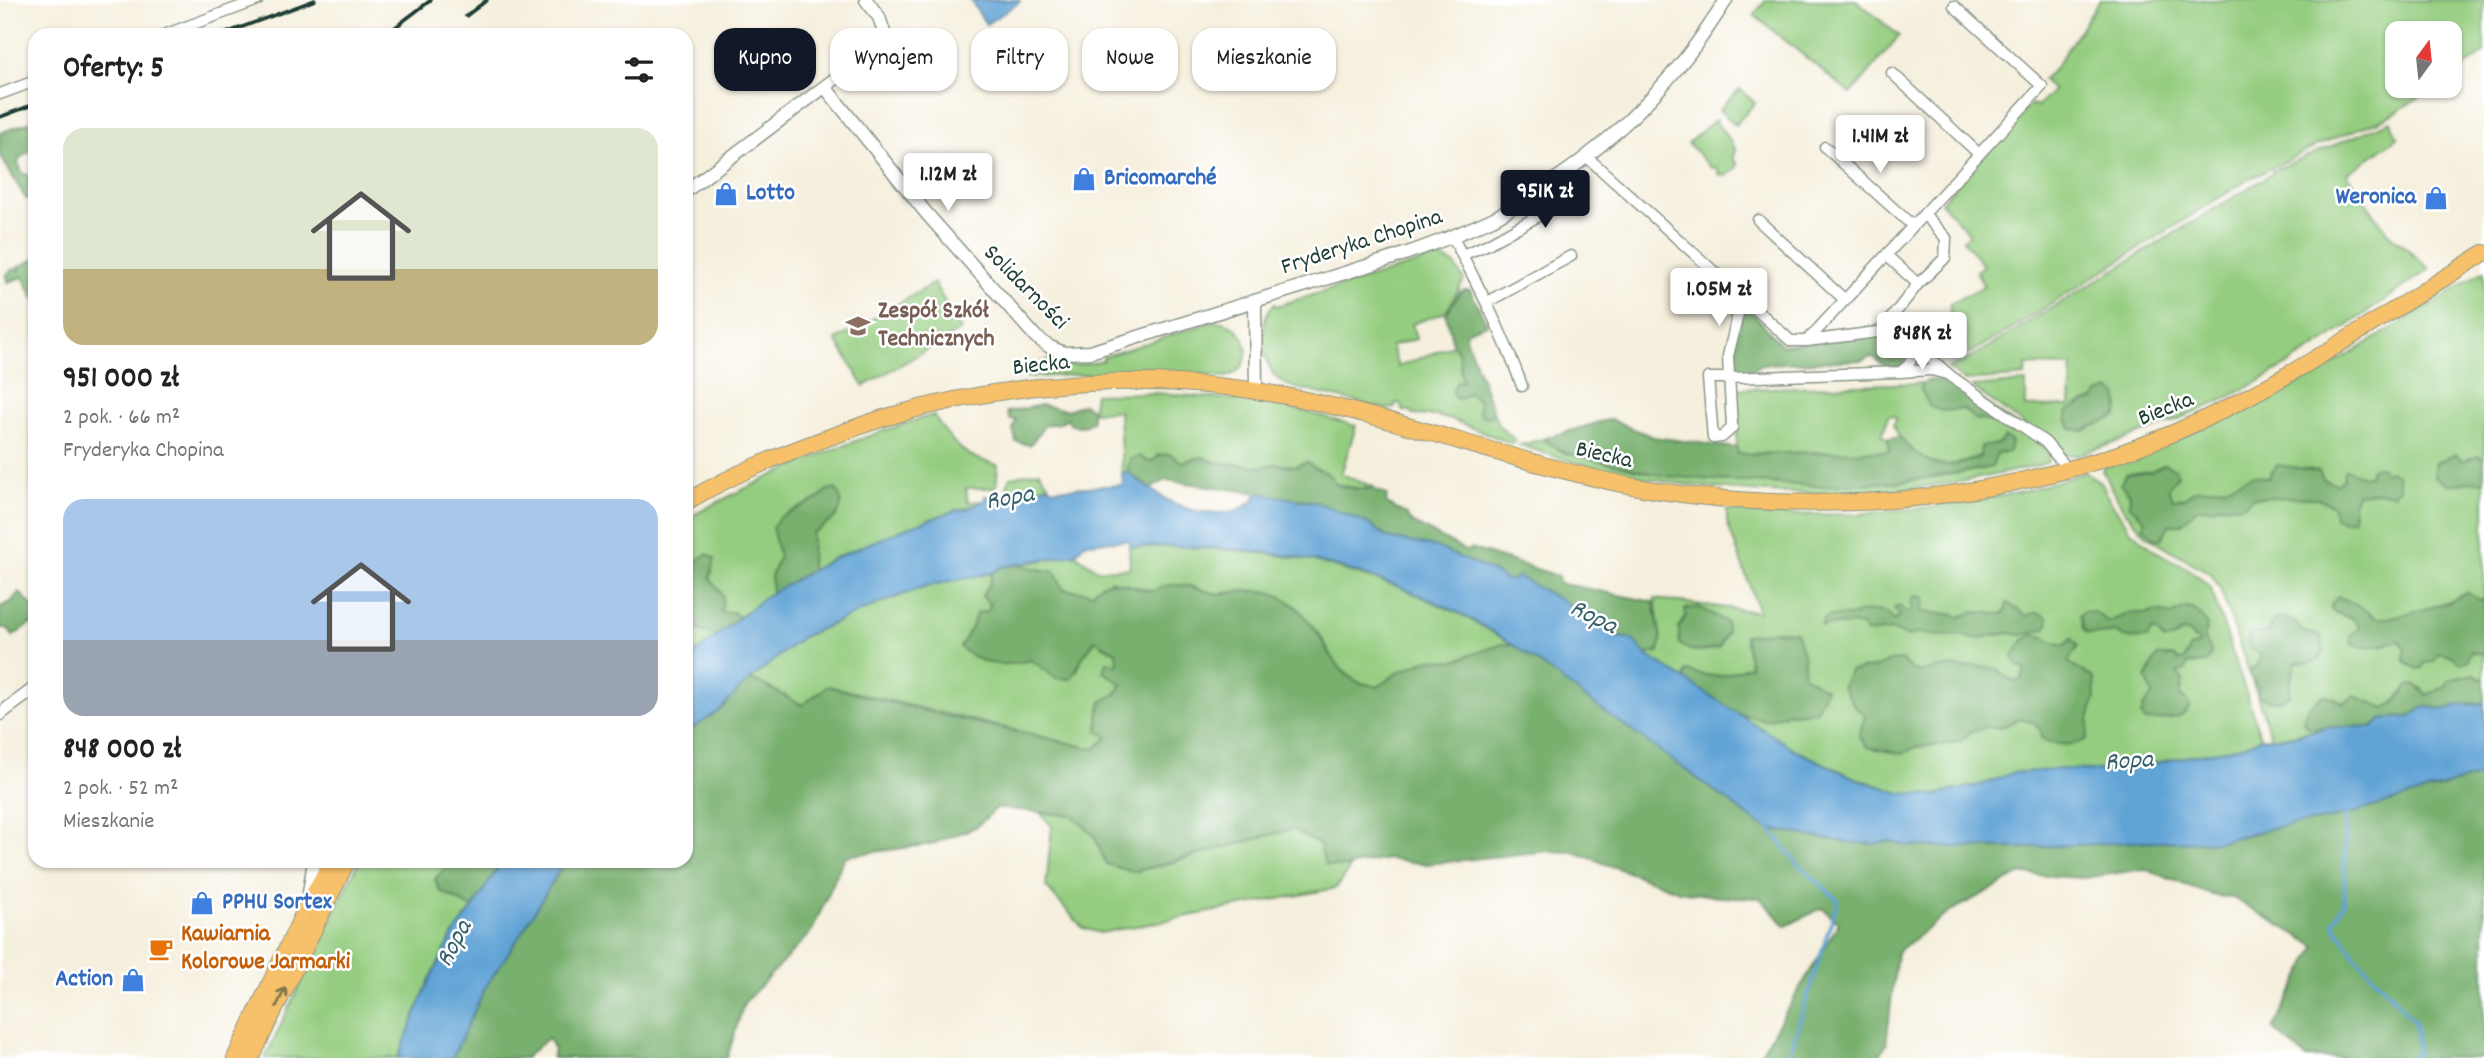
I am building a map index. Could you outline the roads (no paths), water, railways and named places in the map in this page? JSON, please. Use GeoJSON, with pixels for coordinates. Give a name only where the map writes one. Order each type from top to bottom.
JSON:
{"type":"FeatureCollection","features":[{"type":"Feature","properties":{"kind":"main road","name":"Biecka"},"geometry":{"type":"LineString","coordinates":[[693,498],[760,464],[883,418],[965,399],[1037,388],[1137,382],[1256,391],[1356,412],[1561,470],[1688,496],[1769,503],[1862,502],[1943,494],[2035,477],[2146,443],[2193,424],[2300,368],[2484,253]]}},
{"type":"Feature","properties":{"kind":"main road"},"geometry":{"type":"LineString","coordinates":[[235,1058],[306,908],[328,868]]}},
{"type":"Feature","properties":{"kind":"main road"},"geometry":{"type":"LineString","coordinates":[[251,1058],[344,868]]}},
{"type":"Feature","properties":{"kind":"street"},"geometry":{"type":"LineString","coordinates":[[183,28],[258,0]]}},
{"type":"Feature","properties":{"kind":"street"},"geometry":{"type":"LineString","coordinates":[[693,186],[868,54],[880,42],[884,32],[879,17],[866,0]]}},
{"type":"Feature","properties":{"kind":"street","name":"Fryderyka Chopina"},"geometry":{"type":"LineString","coordinates":[[1064,353],[1098,350],[1393,258],[1494,218],[1564,175],[1620,130],[1667,81],[1706,33],[1726,0]]}},
{"type":"Feature","properties":{"kind":"street"},"geometry":{"type":"LineString","coordinates":[[1807,341],[2042,86],[1954,6]]}},
{"type":"Feature","properties":{"kind":"street"},"geometry":{"type":"LineString","coordinates":[[1892,73],[1979,154]]}},
{"type":"Feature","properties":{"kind":"street"},"geometry":{"type":"LineString","coordinates":[[0,94],[28,84]]}},
{"type":"Feature","properties":{"kind":"street","name":"Solidarności"},"geometry":{"type":"LineString","coordinates":[[825,87],[927,214],[1028,328],[1044,343],[1064,353]]}},
{"type":"Feature","properties":{"kind":"street"},"geometry":{"type":"LineString","coordinates":[[1825,147],[1913,226]]}},
{"type":"Feature","properties":{"kind":"street"},"geometry":{"type":"LineString","coordinates":[[1587,157],[1791,341],[1881,331],[1897,332],[1952,377],[2045,442],[2067,468]]}},
{"type":"Feature","properties":{"kind":"street"},"geometry":{"type":"LineString","coordinates":[[1462,255],[1486,245],[1560,204],[1569,193],[1570,185],[1564,175]]}},
{"type":"Feature","properties":{"kind":"street"},"geometry":{"type":"LineString","coordinates":[[1881,331],[1918,284],[1945,258],[1946,238],[1924,214]]}},
{"type":"Feature","properties":{"kind":"street"},"geometry":{"type":"LineString","coordinates":[[1758,220],[1845,300]]}},
{"type":"Feature","properties":{"kind":"street"},"geometry":{"type":"LineString","coordinates":[[1452,236],[1487,302],[1522,386]]}},
{"type":"Feature","properties":{"kind":"street"},"geometry":{"type":"LineString","coordinates":[[1487,302],[1571,256]]}},
{"type":"Feature","properties":{"kind":"street"},"geometry":{"type":"LineString","coordinates":[[1886,256],[1918,284]]}},
{"type":"Feature","properties":{"kind":"street"},"geometry":{"type":"LineString","coordinates":[[1742,297],[1729,354],[1729,378],[1732,428],[1728,434],[1713,438],[1708,378],[1729,378],[1900,372],[1931,370],[1952,377]]}},
{"type":"Feature","properties":{"kind":"street","name":"Fryderyka Chopina"},"geometry":{"type":"LineString","coordinates":[[1255,301],[1256,391]]}},
{"type":"Feature","properties":{"kind":"street"},"geometry":{"type":"LineString","coordinates":[[1900,372],[1912,360],[1911,342]]}},
{"type":"Feature","properties":{"kind":"street"},"geometry":{"type":"LineString","coordinates":[[0,714],[28,693]]}},
{"type":"Feature","properties":{"kind":"street"},"geometry":{"type":"LineString","coordinates":[[306,908],[313,868]]}},
{"type":"Feature","properties":{"kind":"water"},"geometry":{"type":"Polygon","coordinates":[[[971,1],[1020,2],[986,24],[971,1]]]}},
{"type":"Feature","properties":{"kind":"water","name":"Ropa"},"geometry":{"type":"Polygon","coordinates":[[[1122,472],[1127,472],[1170,502],[1206,512],[1238,510],[1251,502],[1258,493],[1319,503],[1367,523],[1388,538],[1436,547],[1506,580],[1513,580],[1517,576],[1570,605],[1607,617],[1607,626],[1614,636],[1632,639],[1645,654],[1797,751],[1855,778],[1900,793],[1936,795],[1987,783],[2012,773],[2063,769],[2113,771],[2243,746],[2261,738],[2287,737],[2328,727],[2372,727],[2382,719],[2409,717],[2424,707],[2448,709],[2484,702],[2484,775],[2331,819],[2272,828],[2217,842],[2148,841],[2016,848],[1909,846],[1887,841],[1874,844],[1847,842],[1774,830],[1760,825],[1515,646],[1444,606],[1393,585],[1315,561],[1223,548],[1129,547],[1129,540],[1085,543],[1075,554],[1002,567],[992,573],[926,586],[878,604],[802,637],[744,685],[720,710],[693,728],[693,655],[766,596],[834,558],[914,525],[956,510],[967,509],[985,500],[985,496],[989,496],[993,501],[1049,485],[1052,489],[1123,485],[1122,472]]]}},
{"type":"Feature","properties":{"kind":"water","name":"Ropa"},"geometry":{"type":"Polygon","coordinates":[[[498,868],[561,868],[485,988],[452,1058],[398,1058],[428,983],[453,935],[498,868]]]}},
{"type":"Feature","properties":{"kind":"waterway"},"geometry":{"type":"LineString","coordinates":[[2346,811],[2344,903],[2333,923],[2355,956],[2415,1022],[2417,1053],[2412,1058]]}},
{"type":"Feature","properties":{"kind":"waterway"},"geometry":{"type":"LineString","coordinates":[[1768,827],[1799,865],[1838,900],[1788,1058]]}},
{"type":"Feature","properties":{"kind":"railway"},"geometry":{"type":"LineString","coordinates":[[240,28],[315,0]]}},
{"type":"Feature","properties":{"kind":"railway"},"geometry":{"type":"LineString","coordinates":[[394,28],[431,0]]}},
{"type":"Feature","properties":{"kind":"railway"},"geometry":{"type":"LineString","coordinates":[[466,16],[487,0]]}},
{"type":"Feature","properties":{"kind":"railway"},"geometry":{"type":"LineString","coordinates":[[0,117],[28,107]]}},
{"type":"Feature","properties":{"kind":"place","name":"Bricomarché"},"geometry":{"type":"Point","coordinates":[1084,179]}},
{"type":"Feature","properties":{"kind":"place","name":"Lotto"},"geometry":{"type":"Point","coordinates":[726,194]}},
{"type":"Feature","properties":{"kind":"place","name":"Weronica"},"geometry":{"type":"Point","coordinates":[2436,198]}},
{"type":"Feature","properties":{"kind":"place","name":"Zespół Szkół Technicznych"},"geometry":{"type":"Point","coordinates":[858,326]}},
{"type":"Feature","properties":{"kind":"place","name":"PPHU Sortex"},"geometry":{"type":"Point","coordinates":[202,903]}},
{"type":"Feature","properties":{"kind":"place","name":"Kawiarnia Kolorowe Jarmarki"},"geometry":{"type":"Point","coordinates":[161,949]}},
{"type":"Feature","properties":{"kind":"place","name":"Action"},"geometry":{"type":"Point","coordinates":[133,980]}}]}
